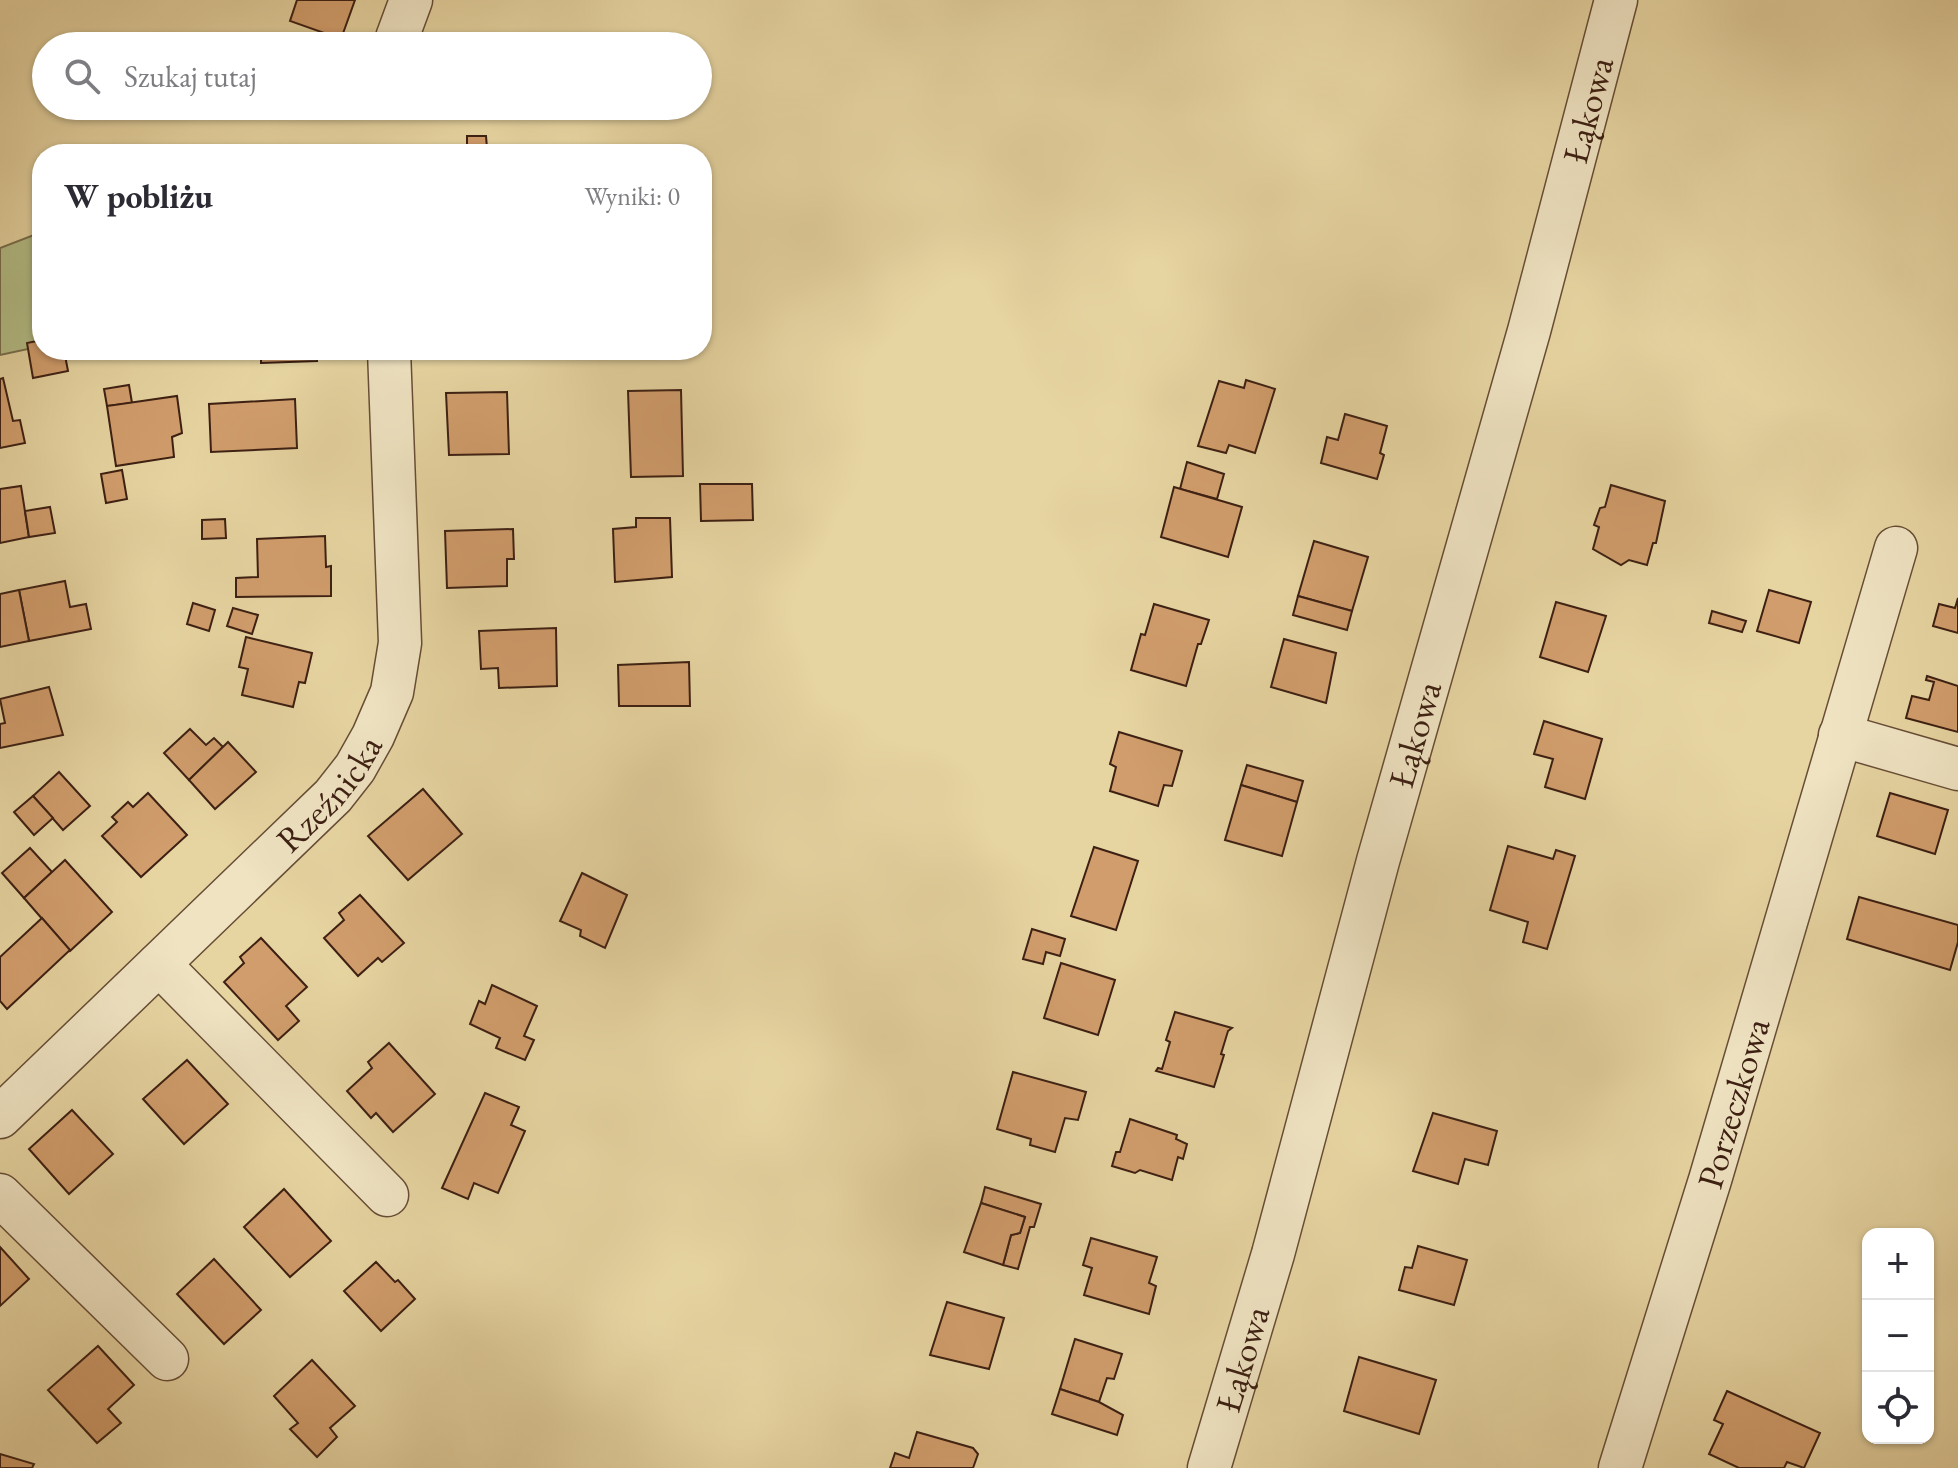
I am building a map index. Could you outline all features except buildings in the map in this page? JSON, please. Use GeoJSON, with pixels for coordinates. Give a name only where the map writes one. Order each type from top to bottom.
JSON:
{"type":"FeatureCollection","features":[{"type":"Feature","properties":{"kind":"street","name":"Łąkowa"},"geometry":{"type":"LineString","coordinates":[[1209,1468],[1273,1254],[1382,847],[1529,331],[1616,0]]}},
{"type":"Feature","properties":{"kind":"street","name":"Rzeźnicka"},"geometry":{"type":"LineString","coordinates":[[0,1117],[333,796],[355,768],[373,736],[392,692],[400,643],[389,360]]}},
{"type":"Feature","properties":{"kind":"street","name":"Porzeczkowa"},"geometry":{"type":"LineString","coordinates":[[1620,1468],[1710,1180],[1896,548]]}},
{"type":"Feature","properties":{"kind":"street"},"geometry":{"type":"LineString","coordinates":[[1840,735],[1958,769]]}},
{"type":"Feature","properties":{"kind":"street"},"geometry":{"type":"LineString","coordinates":[[159,964],[387,1195]]}},
{"type":"Feature","properties":{"kind":"street"},"geometry":{"type":"LineString","coordinates":[[0,1195],[167,1359]]}},
{"type":"Feature","properties":{"kind":"green space"},"geometry":{"type":"Polygon","coordinates":[[[32,236],[32,348],[0,355],[0,248],[32,236]]]}}]}
